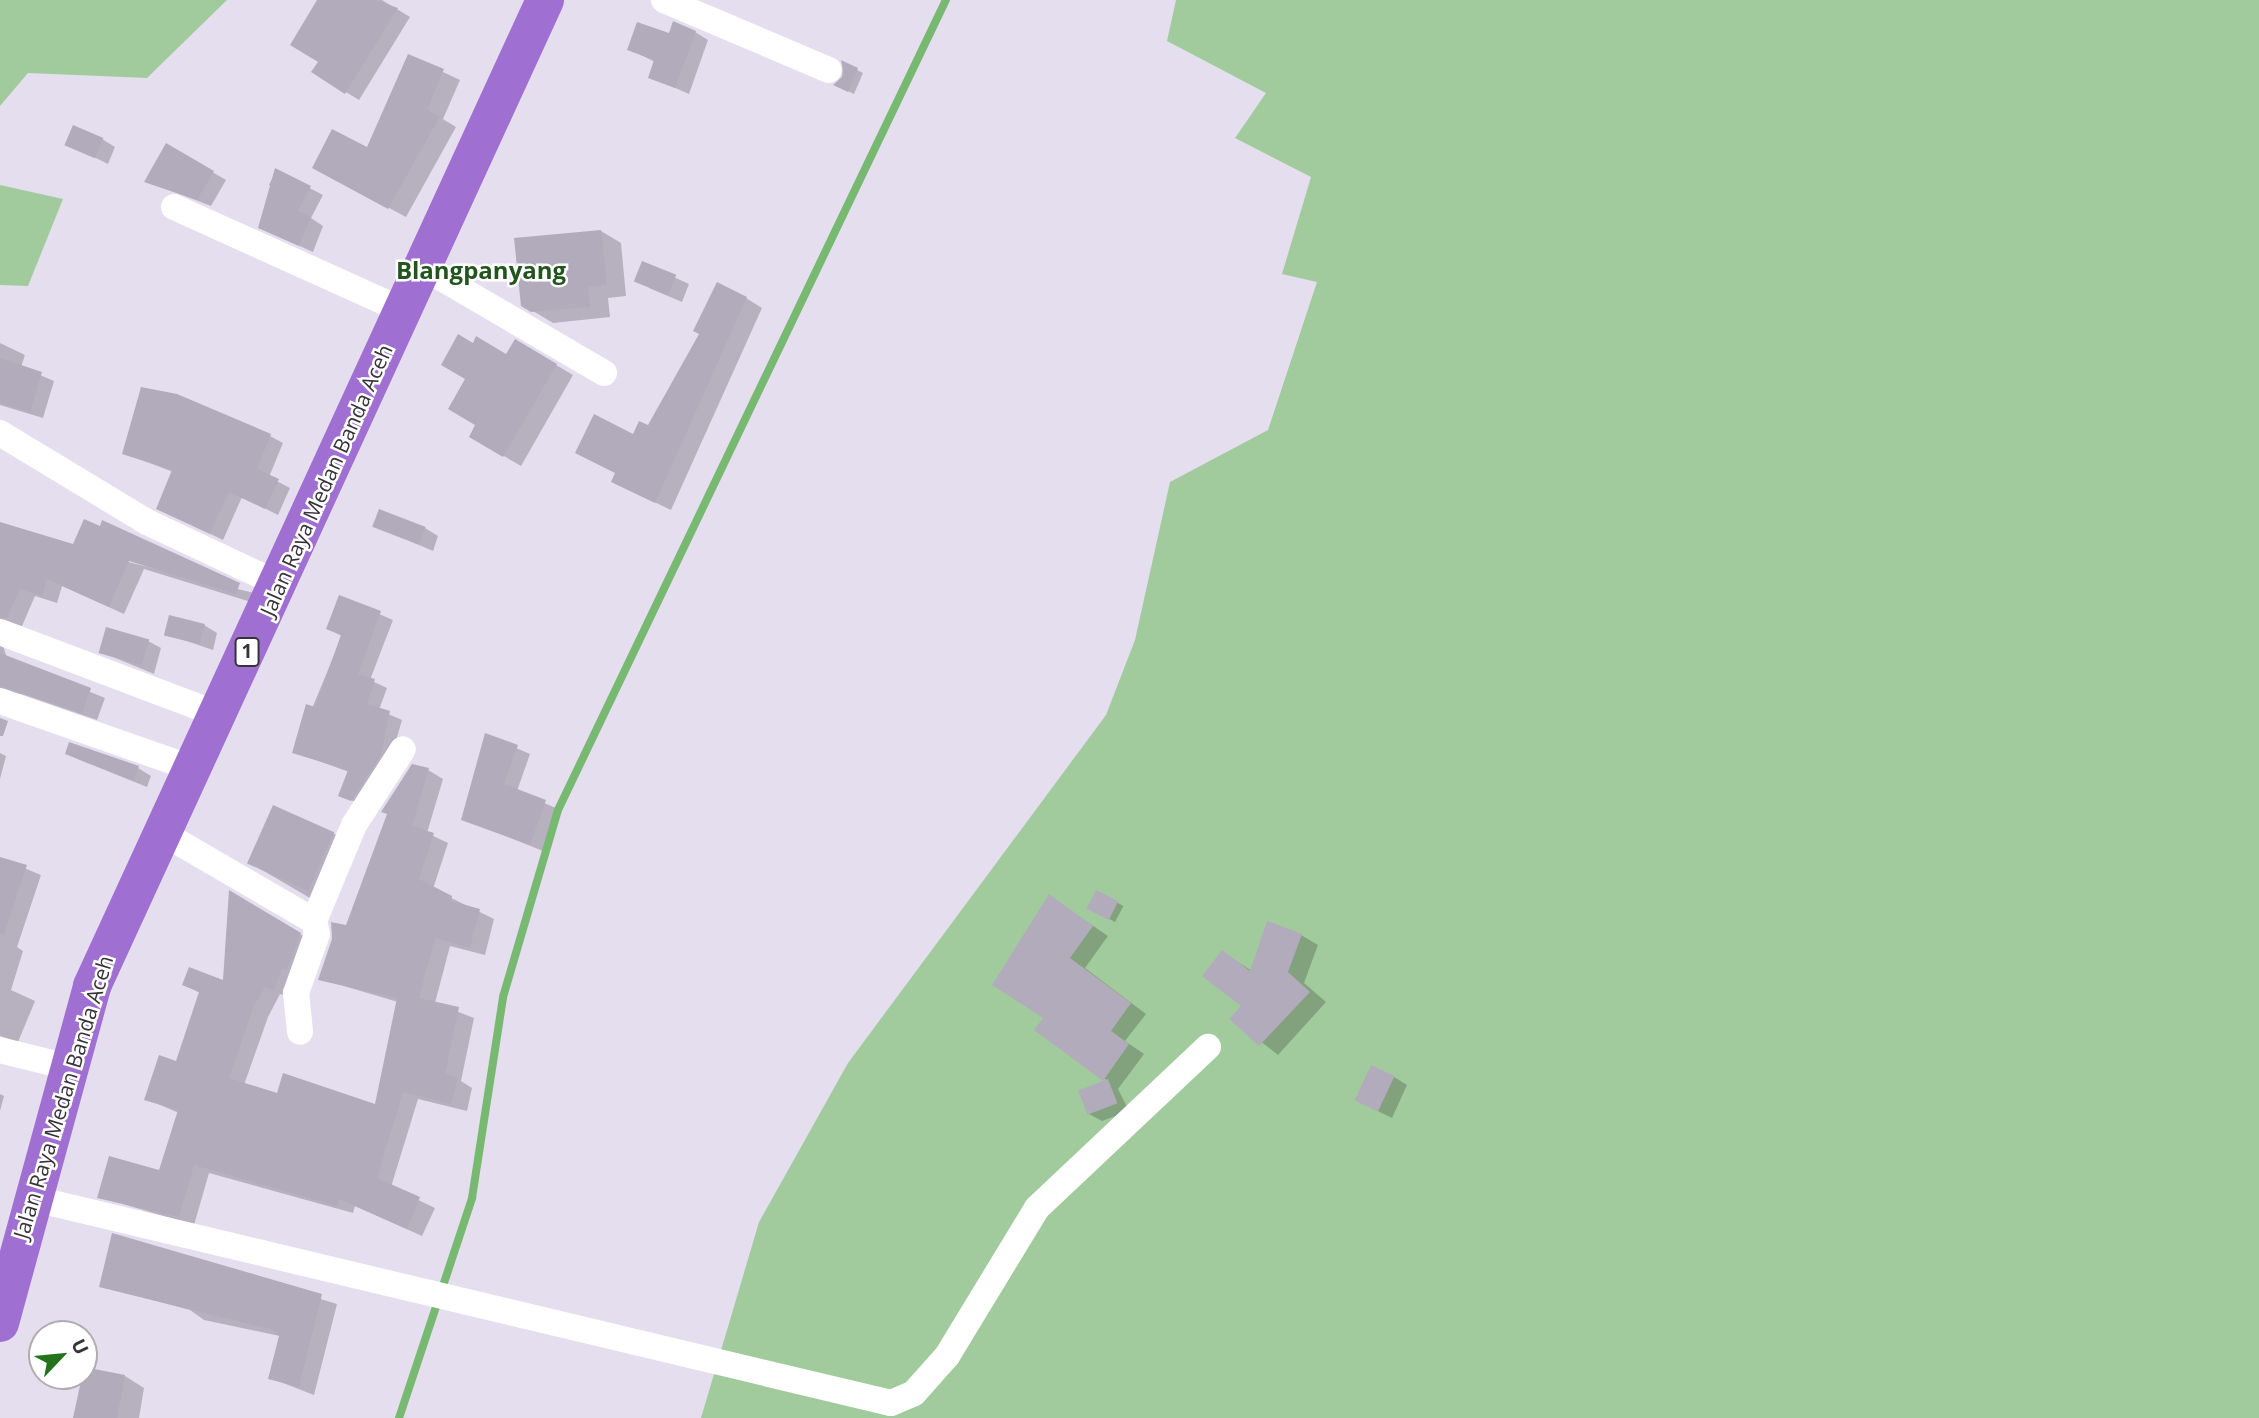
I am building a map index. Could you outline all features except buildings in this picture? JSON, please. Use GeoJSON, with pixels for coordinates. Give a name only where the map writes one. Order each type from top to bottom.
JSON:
{"type":"FeatureCollection","features":[{"type":"Feature","properties":{"kind":"highway","name":"Jalan Raya Medan Banda Aceh"},"geometry":{"type":"LineString","coordinates":[[0,1322],[31,1198],[92,986],[545,0]]}},
{"type":"Feature","properties":{"kind":"street"},"geometry":{"type":"LineString","coordinates":[[664,0],[829,70]]}},
{"type":"Feature","properties":{"kind":"street"},"geometry":{"type":"LineString","coordinates":[[174,206],[402,310]]}},
{"type":"Feature","properties":{"kind":"street"},"geometry":{"type":"LineString","coordinates":[[421,266],[604,373]]}},
{"type":"Feature","properties":{"kind":"street"},"geometry":{"type":"LineString","coordinates":[[0,433],[147,522],[279,584]]}},
{"type":"Feature","properties":{"kind":"street"},"geometry":{"type":"LineString","coordinates":[[0,632],[217,714]]}},
{"type":"Feature","properties":{"kind":"street"},"geometry":{"type":"LineString","coordinates":[[0,701],[191,768]]}},
{"type":"Feature","properties":{"kind":"street"},"geometry":{"type":"LineString","coordinates":[[300,1032],[296,993],[317,934],[314,921],[354,825],[403,749]]}},
{"type":"Feature","properties":{"kind":"street"},"geometry":{"type":"LineString","coordinates":[[161,832],[314,921]]}},
{"type":"Feature","properties":{"kind":"street"},"geometry":{"type":"LineString","coordinates":[[31,1198],[468,1307],[883,1403],[902,1401],[947,1356],[1037,1208],[1208,1048]]}},
{"type":"Feature","properties":{"kind":"street"},"geometry":{"type":"LineString","coordinates":[[0,1050],[68,1067]]}},
{"type":"Feature","properties":{"kind":"green space"},"geometry":{"type":"Polygon","coordinates":[[[0,0],[227,0],[147,78],[28,73],[0,106],[0,0]]]}},
{"type":"Feature","properties":{"kind":"green space"},"geometry":{"type":"Polygon","coordinates":[[[1176,0],[2259,0],[2259,1418],[701,1418],[759,1222],[848,1063],[1106,715],[1135,640],[1170,482],[1268,430],[1317,282],[1282,274],[1311,177],[1235,138],[1266,93],[1167,41],[1176,0]]]}},
{"type":"Feature","properties":{"kind":"green space"},"geometry":{"type":"Polygon","coordinates":[[[0,185],[63,199],[28,286],[0,285],[0,185]]]}},
{"type":"Feature","properties":{"kind":"waterway"},"geometry":{"type":"LineString","coordinates":[[399,1418],[472,1198],[503,997],[558,810],[946,0]]}},
{"type":"Feature","properties":{"kind":"district","name":"Blangpanyang"},"geometry":{"type":"Point","coordinates":[481,270]}}]}
